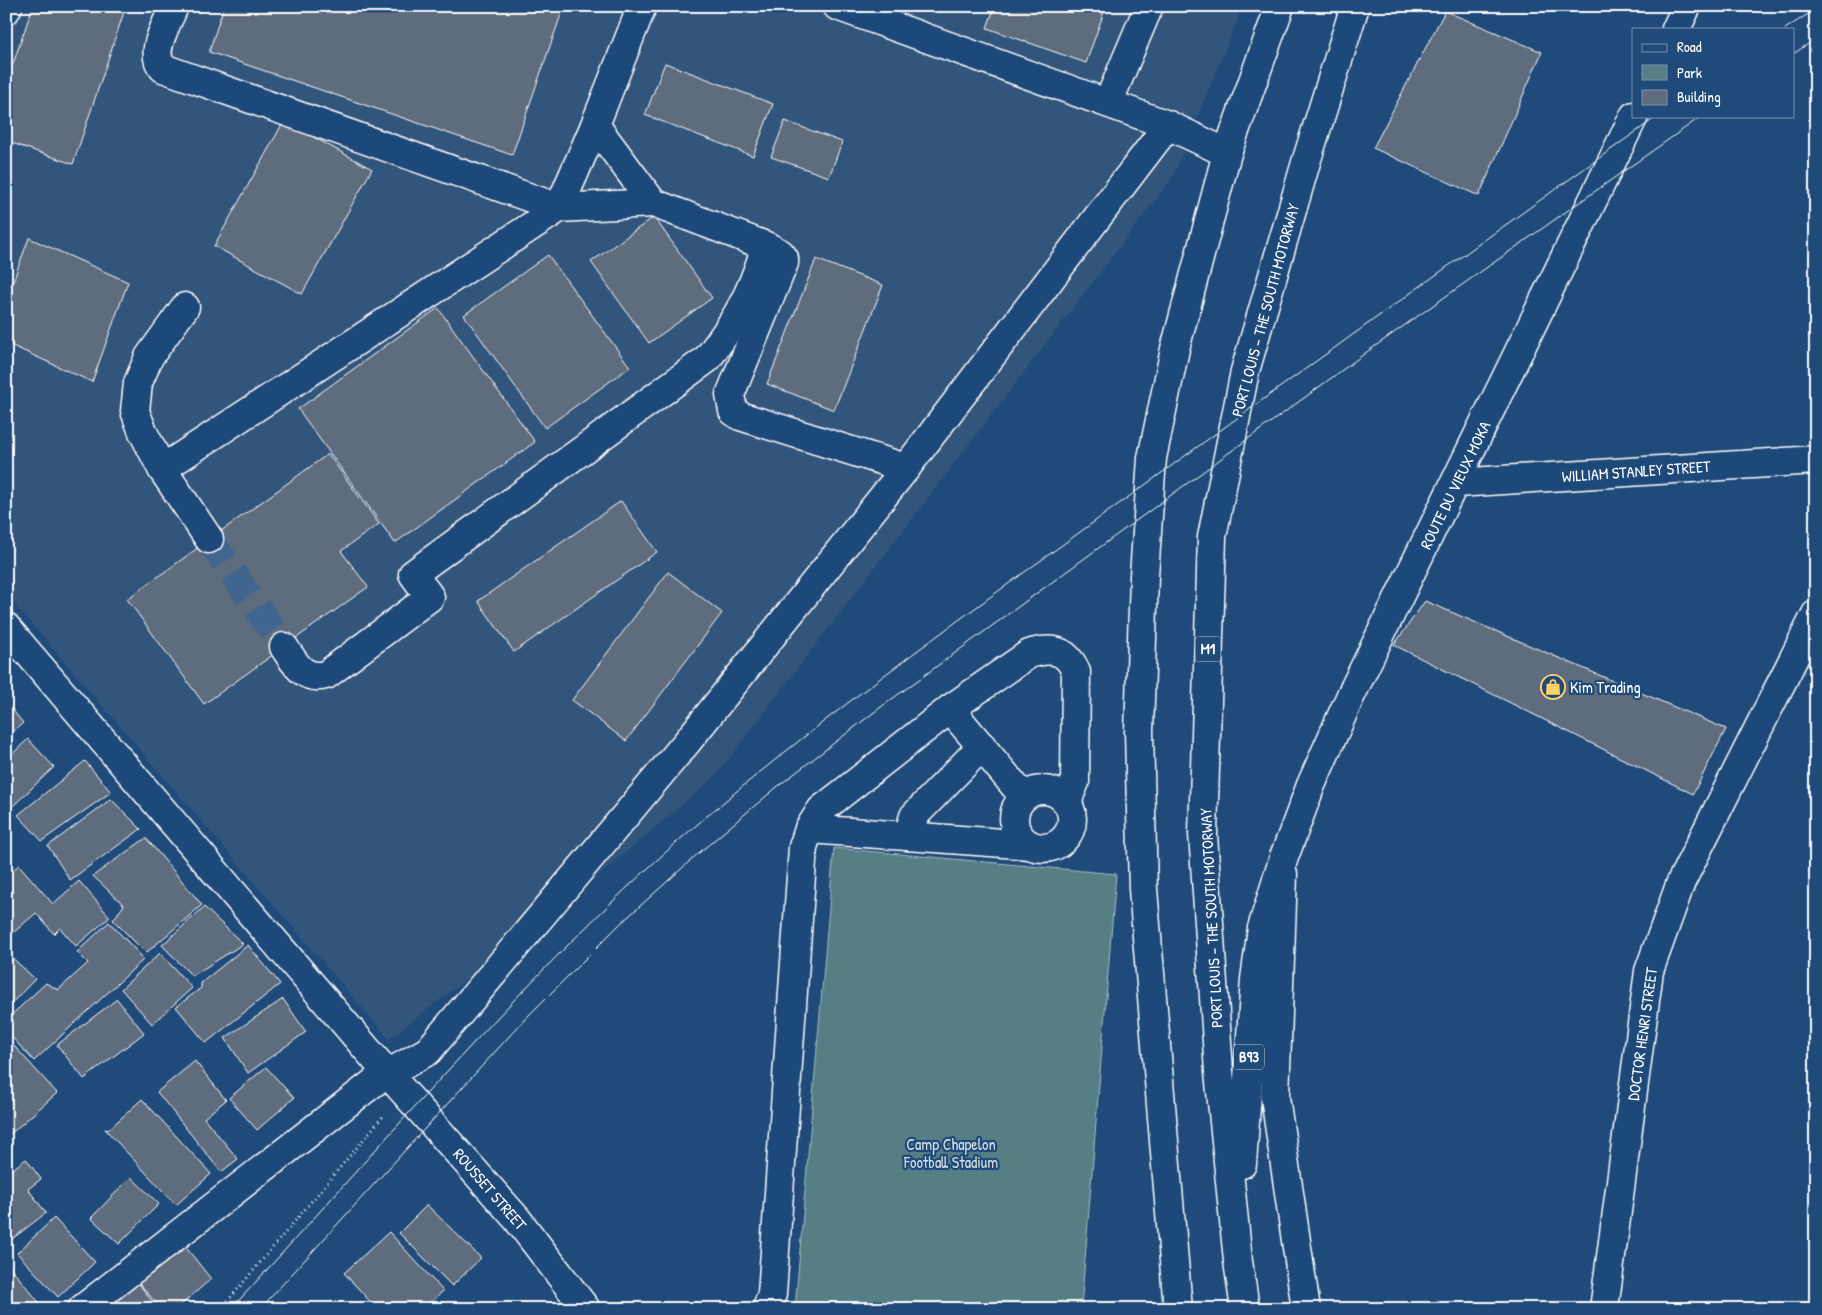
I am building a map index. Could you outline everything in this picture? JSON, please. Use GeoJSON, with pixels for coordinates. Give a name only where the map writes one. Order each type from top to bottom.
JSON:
{"type":"FeatureCollection","features":[{"type":"Feature","properties":{"kind":"main road"},"geometry":{"type":"LineString","coordinates":[[174,6],[157,49],[157,58],[163,68],[559,208],[653,204],[780,252],[784,258],[784,263],[730,395],[733,411],[740,416],[906,468]]}},
{"type":"Feature","properties":{"kind":"main road"},"geometry":{"type":"LineString","coordinates":[[162,469],[559,208],[595,125],[642,6]]}},
{"type":"Feature","properties":{"kind":"main road"},"geometry":{"type":"LineString","coordinates":[[837,6],[1168,125],[1227,153]]}},
{"type":"Feature","properties":{"kind":"main road"},"geometry":{"type":"LineString","coordinates":[[1108,103],[1149,6]]}},
{"type":"Feature","properties":{"kind":"main road"},"geometry":{"type":"LineString","coordinates":[[1178,1309],[1142,889],[1139,732],[1144,576],[1152,458],[1175,349],[1227,153],[1280,6]]}},
{"type":"Feature","properties":{"kind":"main road","name":"PORT LOUIS – THE SOUTH MOTORWAY"},"geometry":{"type":"LineString","coordinates":[[1245,1309],[1238,1261],[1219,1072],[1203,834],[1212,537],[1245,371],[1307,158],[1355,6]]}},
{"type":"Feature","properties":{"kind":"main road"},"geometry":{"type":"LineString","coordinates":[[1676,28],[1687,6]]}},
{"type":"Feature","properties":{"kind":"main road","name":"ROUTE DU VIEUX MOKA"},"geometry":{"type":"LineString","coordinates":[[1284,857],[1312,785],[1351,695],[1633,118]]}},
{"type":"Feature","properties":{"kind":"main road"},"geometry":{"type":"LineString","coordinates":[[595,125],[653,204]]}},
{"type":"Feature","properties":{"kind":"main road"},"geometry":{"type":"LineString","coordinates":[[82,1309],[377,1080],[428,1051],[687,742],[906,468],[1168,125]]}},
{"type":"Feature","properties":{"kind":"main road"},"geometry":{"type":"LineString","coordinates":[[284,647],[300,671],[307,676],[315,678],[326,675],[430,597],[413,574],[707,359],[733,325],[754,284],[766,246]]}},
{"type":"Feature","properties":{"kind":"main road"},"geometry":{"type":"LineString","coordinates":[[185,307],[149,357],[138,383],[135,411],[143,432],[162,469],[209,539]]}},
{"type":"Feature","properties":{"kind":"main road","name":"WILLIAM STANLEY STREET"},"geometry":{"type":"LineString","coordinates":[[1456,482],[1816,460]]}},
{"type":"Feature","properties":{"kind":"main road","name":"DOCTOR HENRI STREET"},"geometry":{"type":"LineString","coordinates":[[1604,1309],[1649,971],[1681,882],[1816,614]]}},
{"type":"Feature","properties":{"kind":"main road","name":"ROUSSET STREET"},"geometry":{"type":"LineString","coordinates":[[6,627],[388,1074],[517,1218],[586,1309]]}},
{"type":"Feature","properties":{"kind":"main road"},"geometry":{"type":"LineString","coordinates":[[767,1309],[772,1294],[803,848],[809,829],[821,810],[950,710],[1029,654],[1042,650],[1054,650],[1065,654],[1073,662],[1076,672],[1075,782],[1067,802]]}},
{"type":"Feature","properties":{"kind":"main road"},"geometry":{"type":"LineString","coordinates":[[950,710],[1024,797]]}},
{"type":"Feature","properties":{"kind":"main road"},"geometry":{"type":"LineString","coordinates":[[908,836],[914,816],[982,746]]}},
{"type":"Feature","properties":{"kind":"main road"},"geometry":{"type":"LineString","coordinates":[[809,829],[1049,848],[1065,838],[1071,830],[1073,820],[1067,802],[1051,791],[1032,792],[1018,804],[1014,823],[1022,840],[1030,845]]}},
{"type":"Feature","properties":{"kind":"main road"},"geometry":{"type":"LineString","coordinates":[[1284,857],[1275,1097],[1306,1309]]}},
{"type":"Feature","properties":{"kind":"main road","name":"B93"},"geometry":{"type":"LineString","coordinates":[[1238,1261],[1244,1126],[1255,979],[1262,928],[1284,857]]}},
{"type":"Feature","properties":{"kind":"path"},"geometry":{"type":"LineString","coordinates":[[220,1309],[390,1108]]}},
{"type":"Feature","properties":{"kind":"shaded area"},"geometry":{"type":"Polygon","coordinates":[[[6,6],[1243,6],[1173,177],[715,777],[564,905],[389,1039],[6,594],[6,6]]]}},
{"type":"Feature","properties":{"kind":"green space","name":"Camp Chapelon Football Stadium"},"geometry":{"type":"Polygon","coordinates":[[[834,848],[1116,874],[1081,1309],[795,1309],[834,848]]]}},
{"type":"Feature","properties":{"kind":"building"},"geometry":{"type":"Polygon","coordinates":[[[33,6],[126,6],[73,164],[6,141],[6,84],[33,6]]]}},
{"type":"Feature","properties":{"kind":"building"},"geometry":{"type":"Polygon","coordinates":[[[224,6],[564,6],[512,155],[209,52],[224,6]]]}},
{"type":"Feature","properties":{"kind":"building"},"geometry":{"type":"Polygon","coordinates":[[[995,6],[1098,6],[1105,9],[1086,63],[987,28],[995,6]]]}},
{"type":"Feature","properties":{"kind":"building"},"geometry":{"type":"Polygon","coordinates":[[[1445,11],[1542,52],[1479,196],[1373,148],[1445,11]]]}},
{"type":"Feature","properties":{"kind":"building"},"geometry":{"type":"Polygon","coordinates":[[[665,63],[773,104],[753,156],[645,115],[665,63]]]}},
{"type":"Feature","properties":{"kind":"building"},"geometry":{"type":"Polygon","coordinates":[[[284,121],[372,169],[302,294],[214,246],[284,121]]]}},
{"type":"Feature","properties":{"kind":"building"},"geometry":{"type":"Polygon","coordinates":[[[785,121],[842,142],[829,177],[771,157],[785,121]]]}},
{"type":"Feature","properties":{"kind":"building"},"geometry":{"type":"Polygon","coordinates":[[[654,217],[712,298],[649,343],[591,262],[654,217]]]}},
{"type":"Feature","properties":{"kind":"building"},"geometry":{"type":"Polygon","coordinates":[[[29,238],[128,282],[92,382],[6,343],[6,300],[29,238]]]}},
{"type":"Feature","properties":{"kind":"building"},"geometry":{"type":"Polygon","coordinates":[[[548,255],[630,367],[545,428],[464,315],[548,255]]]}},
{"type":"Feature","properties":{"kind":"building"},"geometry":{"type":"Polygon","coordinates":[[[816,259],[883,285],[834,410],[767,384],[816,259]]]}},
{"type":"Feature","properties":{"kind":"building"},"geometry":{"type":"Polygon","coordinates":[[[438,308],[535,442],[395,543],[298,409],[438,308]]]}},
{"type":"Feature","properties":{"kind":"building"},"geometry":{"type":"Polygon","coordinates":[[[328,454],[379,524],[341,551],[368,587],[204,704],[127,599],[328,454]]]}},
{"type":"Feature","properties":{"kind":"building"},"geometry":{"type":"Polygon","coordinates":[[[621,501],[657,552],[514,652],[478,601],[621,501]]]}},
{"type":"Feature","properties":{"kind":"building"},"geometry":{"type":"Polygon","coordinates":[[[668,572],[722,613],[626,741],[572,700],[668,572]]]}},
{"type":"Feature","properties":{"kind":"building","name":"Kim Trading"},"geometry":{"type":"Polygon","coordinates":[[[1425,601],[1726,729],[1693,794],[1394,645],[1425,601]]]}},
{"type":"Feature","properties":{"kind":"building"},"geometry":{"type":"Polygon","coordinates":[[[6,702],[23,723],[6,737],[6,702]]]}},
{"type":"Feature","properties":{"kind":"building"},"geometry":{"type":"Polygon","coordinates":[[[28,739],[54,767],[12,807],[6,801],[6,760],[28,739]]]}},
{"type":"Feature","properties":{"kind":"building"},"geometry":{"type":"Polygon","coordinates":[[[85,761],[111,792],[42,841],[18,815],[85,761]]]}},
{"type":"Feature","properties":{"kind":"building"},"geometry":{"type":"Polygon","coordinates":[[[111,799],[141,829],[70,880],[48,846],[111,799]]]}},
{"type":"Feature","properties":{"kind":"building"},"geometry":{"type":"Polygon","coordinates":[[[146,838],[202,905],[146,953],[113,920],[124,905],[93,876],[146,838]]]}},
{"type":"Feature","properties":{"kind":"building"},"geometry":{"type":"Polygon","coordinates":[[[19,865],[53,904],[79,881],[110,917],[76,946],[60,928],[54,934],[36,913],[6,939],[6,876],[19,865]]]}},
{"type":"Feature","properties":{"kind":"building"},"geometry":{"type":"Polygon","coordinates":[[[204,907],[243,944],[192,976],[162,945],[204,907]]]}},
{"type":"Feature","properties":{"kind":"building"},"geometry":{"type":"Polygon","coordinates":[[[109,922],[144,959],[34,1061],[6,1031],[6,1020],[46,983],[58,990],[88,963],[77,952],[109,922]]]}},
{"type":"Feature","properties":{"kind":"building"},"geometry":{"type":"Polygon","coordinates":[[[248,945],[280,984],[206,1043],[176,1007],[201,988],[201,983],[248,945]]]}},
{"type":"Feature","properties":{"kind":"building"},"geometry":{"type":"Polygon","coordinates":[[[6,952],[35,979],[6,1009],[6,952]]]}},
{"type":"Feature","properties":{"kind":"building"},"geometry":{"type":"Polygon","coordinates":[[[160,953],[192,988],[152,1024],[121,989],[160,953]]]}},
{"type":"Feature","properties":{"kind":"building"},"geometry":{"type":"Polygon","coordinates":[[[117,999],[144,1033],[84,1079],[57,1045],[117,999]]]}},
{"type":"Feature","properties":{"kind":"building"},"geometry":{"type":"Polygon","coordinates":[[[283,999],[306,1032],[248,1073],[225,1038],[283,999]]]}},
{"type":"Feature","properties":{"kind":"building"},"geometry":{"type":"Polygon","coordinates":[[[6,1037],[57,1093],[6,1138],[6,1037]]]}},
{"type":"Feature","properties":{"kind":"building"},"geometry":{"type":"Polygon","coordinates":[[[195,1061],[226,1100],[204,1118],[238,1159],[221,1172],[157,1092],[195,1061]]]}},
{"type":"Feature","properties":{"kind":"building"},"geometry":{"type":"Polygon","coordinates":[[[266,1067],[294,1098],[257,1130],[229,1098],[266,1067]]]}},
{"type":"Feature","properties":{"kind":"building"},"geometry":{"type":"Polygon","coordinates":[[[142,1099],[211,1174],[176,1205],[105,1129],[108,1130],[142,1099]]]}},
{"type":"Feature","properties":{"kind":"building"},"geometry":{"type":"Polygon","coordinates":[[[26,1159],[41,1179],[28,1189],[46,1213],[8,1242],[6,1174],[26,1159]]]}},
{"type":"Feature","properties":{"kind":"building"},"geometry":{"type":"Polygon","coordinates":[[[131,1177],[159,1204],[119,1244],[91,1218],[131,1177]]]}},
{"type":"Feature","properties":{"kind":"building"},"geometry":{"type":"Polygon","coordinates":[[[427,1205],[481,1258],[452,1286],[399,1233],[427,1205]]]}},
{"type":"Feature","properties":{"kind":"building"},"geometry":{"type":"Polygon","coordinates":[[[54,1218],[95,1262],[58,1297],[17,1253],[54,1218]]]}},
{"type":"Feature","properties":{"kind":"building"},"geometry":{"type":"Polygon","coordinates":[[[389,1232],[443,1291],[424,1309],[377,1309],[344,1273],[389,1232]]]}},
{"type":"Feature","properties":{"kind":"building"},"geometry":{"type":"Polygon","coordinates":[[[180,1240],[211,1279],[176,1309],[161,1309],[134,1277],[180,1240]]]}},
{"type":"Feature","properties":{"kind":"building"},"geometry":{"type":"Polygon","coordinates":[[[6,1262],[42,1306],[38,1309],[6,1309],[6,1262]]]}},
{"type":"Feature","properties":{"kind":"building"},"geometry":{"type":"Polygon","coordinates":[[[133,1276],[158,1309],[92,1309],[133,1276]]]}},
{"type":"Feature","properties":{"kind":"tunnel"},"geometry":{"type":"LineString","coordinates":[[209,539],[284,647]]}},
{"type":"Feature","properties":{"kind":"tram line"},"geometry":{"type":"LineString","coordinates":[[1787,28],[1816,9]]}},
{"type":"Feature","properties":{"kind":"tram line"},"geometry":{"type":"LineString","coordinates":[[1794,53],[1816,39]]}},
{"type":"Feature","properties":{"kind":"tram line"},"geometry":{"type":"LineString","coordinates":[[231,1309],[508,1006],[625,890],[733,794],[832,715],[933,639],[1655,118]]}},
{"type":"Feature","properties":{"kind":"tram line"},"geometry":{"type":"LineString","coordinates":[[260,1309],[525,1019],[619,925],[700,852],[777,787],[877,710],[1371,349],[1699,118]]}},
{"type":"Feature","properties":{"kind":"place","name":"Kim Trading"},"geometry":{"type":"Point","coordinates":[1553,687]}}]}
